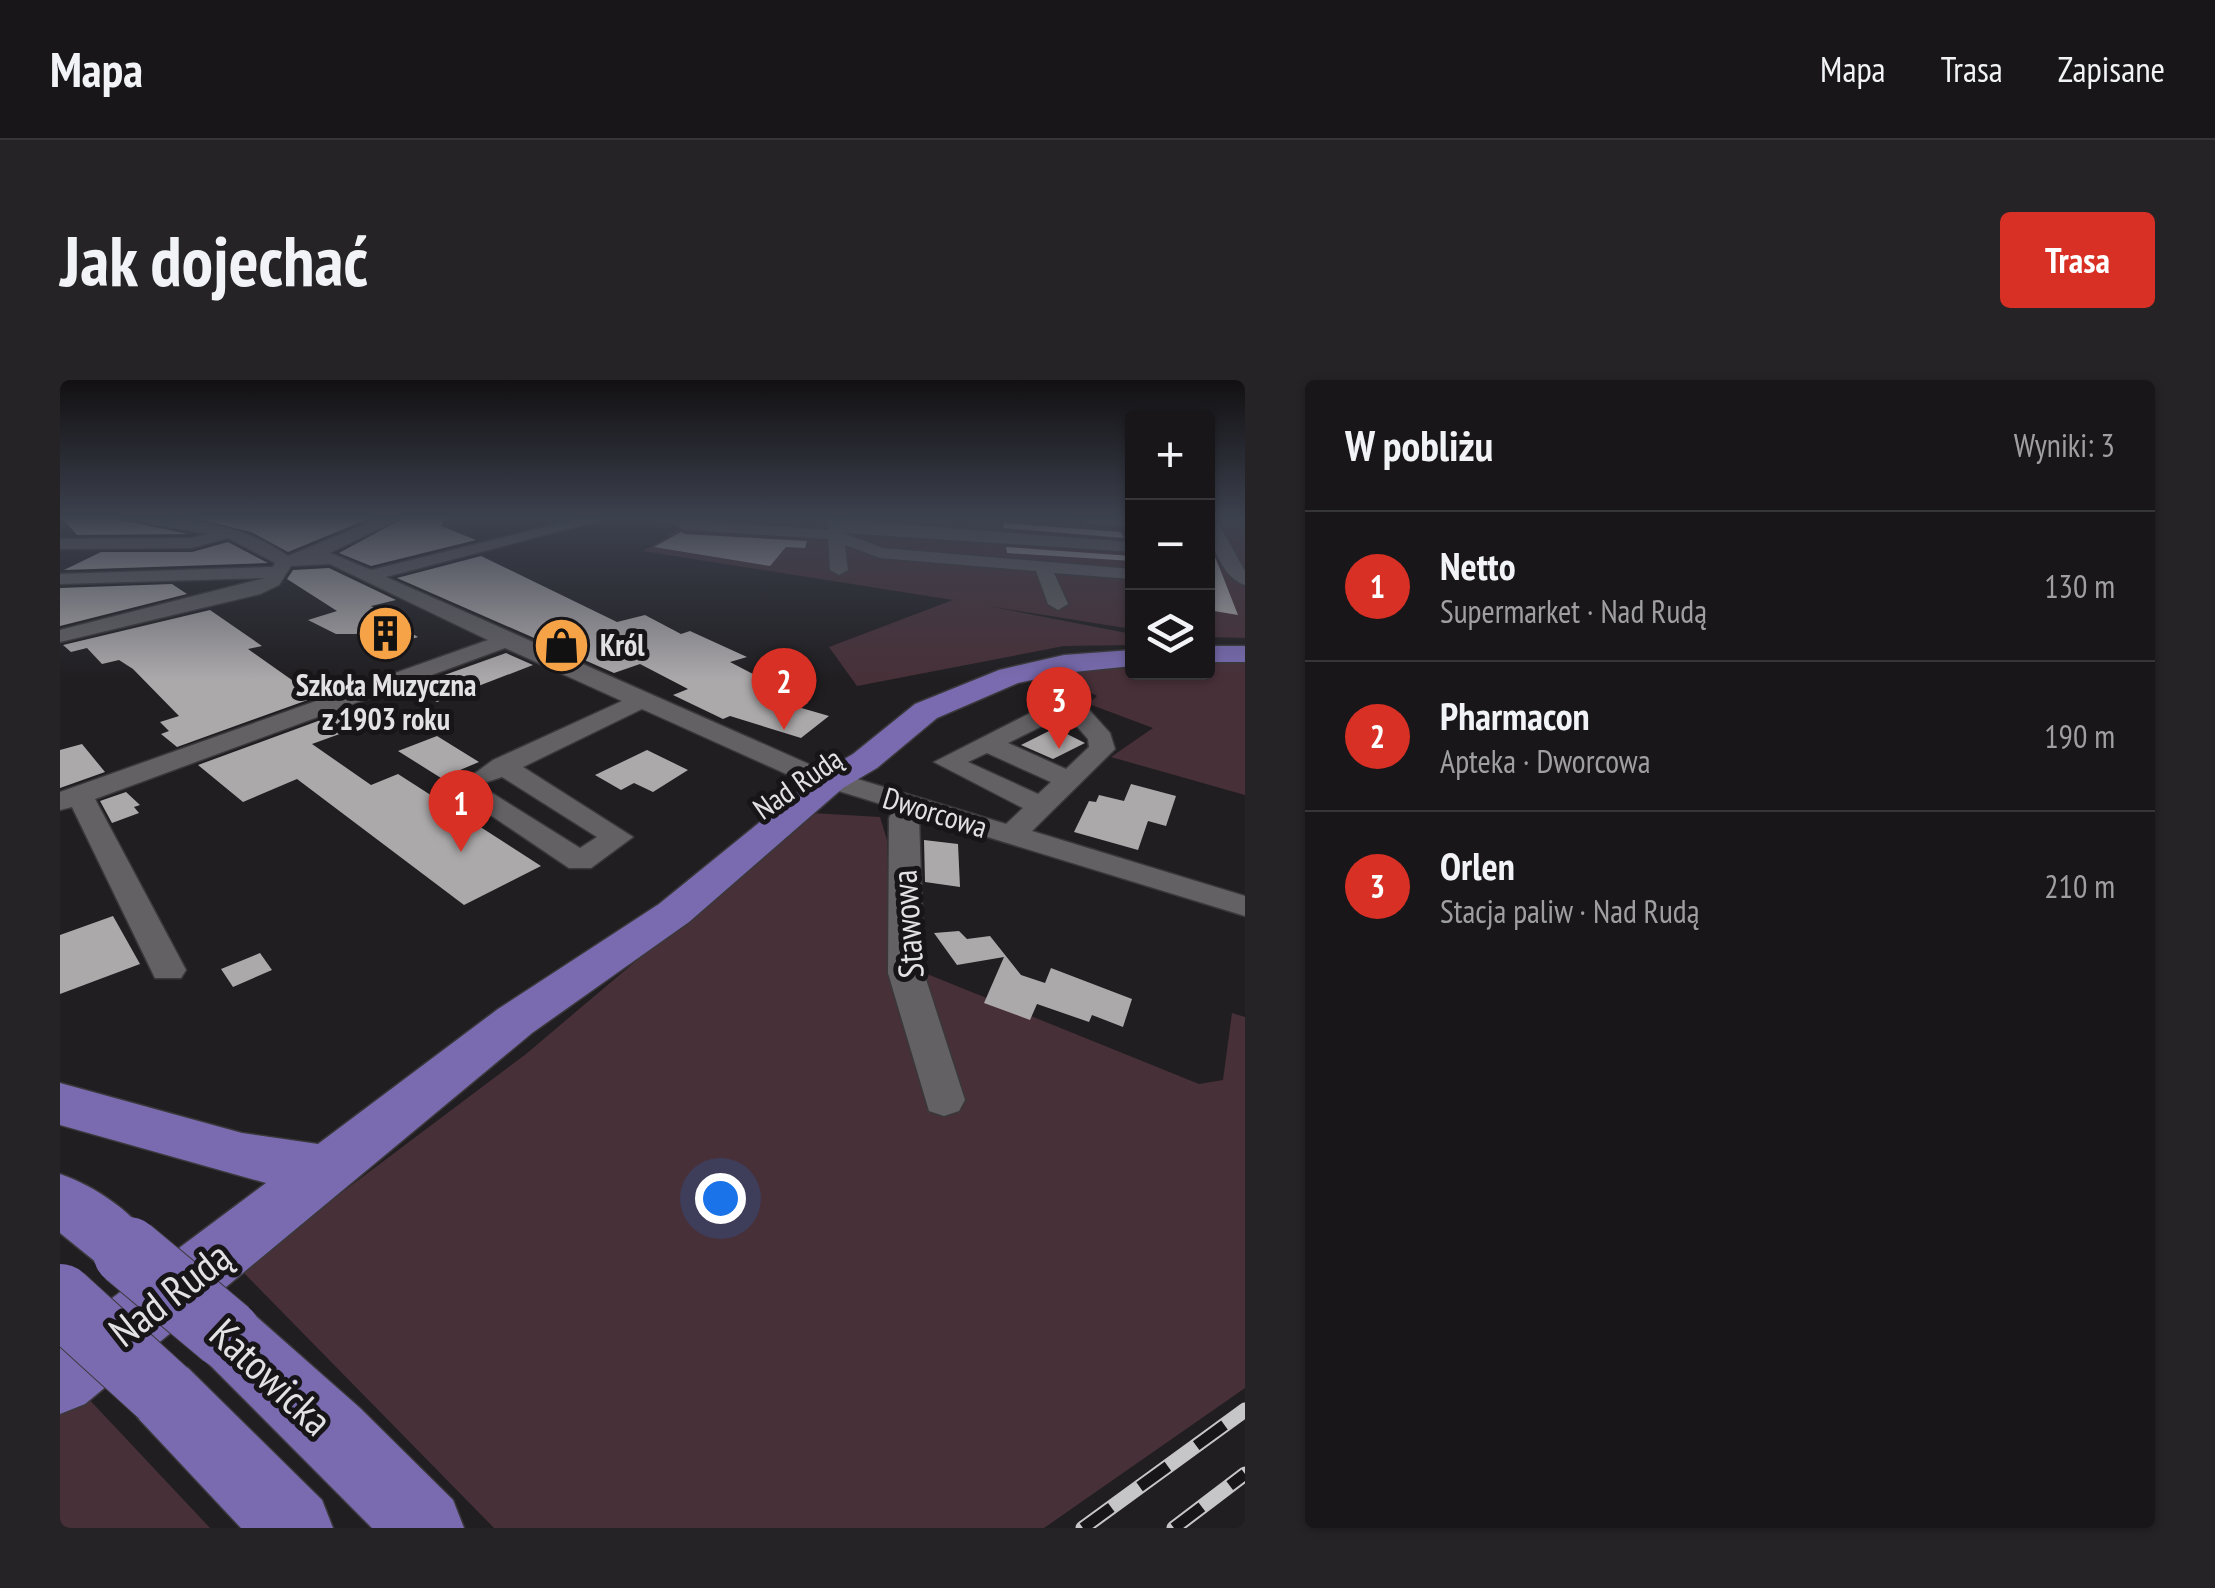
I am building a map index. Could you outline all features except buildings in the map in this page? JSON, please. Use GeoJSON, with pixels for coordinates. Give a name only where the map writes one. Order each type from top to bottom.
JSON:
{"type":"FeatureCollection","features":[{"type":"Feature","properties":{"kind":"main road"},"geometry":{"type":"LineString","coordinates":[[1215,654],[1245,654]]}},
{"type":"Feature","properties":{"kind":"main road","name":"Nad Rudą"},"geometry":{"type":"LineString","coordinates":[[60,1380],[515,1021],[674,912],[885,716],[939,684],[1038,658],[1125,655]]}},
{"type":"Feature","properties":{"kind":"main road","name":"Nad Rudą"},"geometry":{"type":"LineString","coordinates":[[822,778],[865,761],[926,711],[1000,679],[1060,684],[1125,658]]}},
{"type":"Feature","properties":{"kind":"main road"},"geometry":{"type":"LineString","coordinates":[[60,1104],[242,1156],[330,1168]]}},
{"type":"Feature","properties":{"kind":"main road","name":"Katowicka"},"geometry":{"type":"LineString","coordinates":[[60,1199],[226,1334],[334,1434],[425,1528]]}},
{"type":"Feature","properties":{"kind":"main road"},"geometry":{"type":"LineString","coordinates":[[60,1298],[164,1393],[294,1528]]}},
{"type":"Feature","properties":{"kind":"street"},"geometry":{"type":"LineString","coordinates":[[60,579],[241,573]]}},
{"type":"Feature","properties":{"kind":"street"},"geometry":{"type":"LineString","coordinates":[[254,589],[276,573]]}},
{"type":"Feature","properties":{"kind":"street"},"geometry":{"type":"LineString","coordinates":[[60,636],[316,573]]}},
{"type":"Feature","properties":{"kind":"street","name":"Dworcowa"},"geometry":{"type":"LineString","coordinates":[[344,573],[822,778],[1245,906]]}},
{"type":"Feature","properties":{"kind":"street"},"geometry":{"type":"LineString","coordinates":[[1045,573],[1058,604]]}},
{"type":"Feature","properties":{"kind":"street"},"geometry":{"type":"LineString","coordinates":[[226,596],[252,579],[230,574]]}},
{"type":"Feature","properties":{"kind":"street"},"geometry":{"type":"LineString","coordinates":[[168,970],[65,799],[506,641]]}},
{"type":"Feature","properties":{"kind":"street"},"geometry":{"type":"LineString","coordinates":[[1010,836],[1102,748],[1101,738],[1060,684],[987,743],[947,762],[1039,805]]}},
{"type":"Feature","properties":{"kind":"street"},"geometry":{"type":"LineString","coordinates":[[502,766],[618,837],[580,860],[462,786],[502,766],[640,701]]}},
{"type":"Feature","properties":{"kind":"street"},"geometry":{"type":"LineString","coordinates":[[987,743],[1066,779]]}},
{"type":"Feature","properties":{"kind":"street","name":"Stawowa"},"geometry":{"type":"LineString","coordinates":[[910,806],[902,818],[906,973],[944,1100]]}},
{"type":"Feature","properties":{"kind":"shaded area"},"geometry":{"type":"Polygon","coordinates":[[[779,573],[1125,573],[1125,628],[988,606],[1125,633],[1125,645],[1064,646],[857,686],[829,647],[953,600],[779,573]]]}},
{"type":"Feature","properties":{"kind":"shaded area"},"geometry":{"type":"Polygon","coordinates":[[[1215,573],[1245,573],[1245,638],[1215,637],[1215,573]]]}},
{"type":"Feature","properties":{"kind":"shaded area"},"geometry":{"type":"Polygon","coordinates":[[[1215,657],[1245,657],[1245,795],[1111,757],[1153,728],[1089,704],[1097,696],[1060,677],[1065,669],[1125,662],[1125,680],[1215,680],[1215,657]]]}},
{"type":"Feature","properties":{"kind":"shaded area"},"geometry":{"type":"Polygon","coordinates":[[[811,813],[880,817],[887,840],[890,959],[1199,1084],[1223,1080],[1232,1013],[1245,1017],[1245,1388],[1044,1528],[494,1528],[240,1269],[526,1054],[811,813]]]}},
{"type":"Feature","properties":{"kind":"shaded area"},"geometry":{"type":"Polygon","coordinates":[[[84,1394],[210,1528],[60,1528],[60,1410],[84,1394]]]}},
{"type":"Feature","properties":{"kind":"railway"},"geometry":{"type":"LineString","coordinates":[[1083,1528],[1245,1410]]}},
{"type":"Feature","properties":{"kind":"railway"},"geometry":{"type":"LineString","coordinates":[[1174,1528],[1245,1474]]}},
{"type":"Feature","properties":{"kind":"place","name":"Szkoła Muzyczna z 1903 roku"},"geometry":{"type":"Point","coordinates":[386,633]}},
{"type":"Feature","properties":{"kind":"place","name":"Król"},"geometry":{"type":"Point","coordinates":[561,646]}},
{"type":"Feature","properties":{"kind":"place","name":"Pharmacon"},"geometry":{"type":"Point","coordinates":[784,730]}},
{"type":"Feature","properties":{"kind":"place","name":"Orlen"},"geometry":{"type":"Point","coordinates":[1059,749]}},
{"type":"Feature","properties":{"kind":"place","name":"Netto"},"geometry":{"type":"Point","coordinates":[461,852]}}]}
